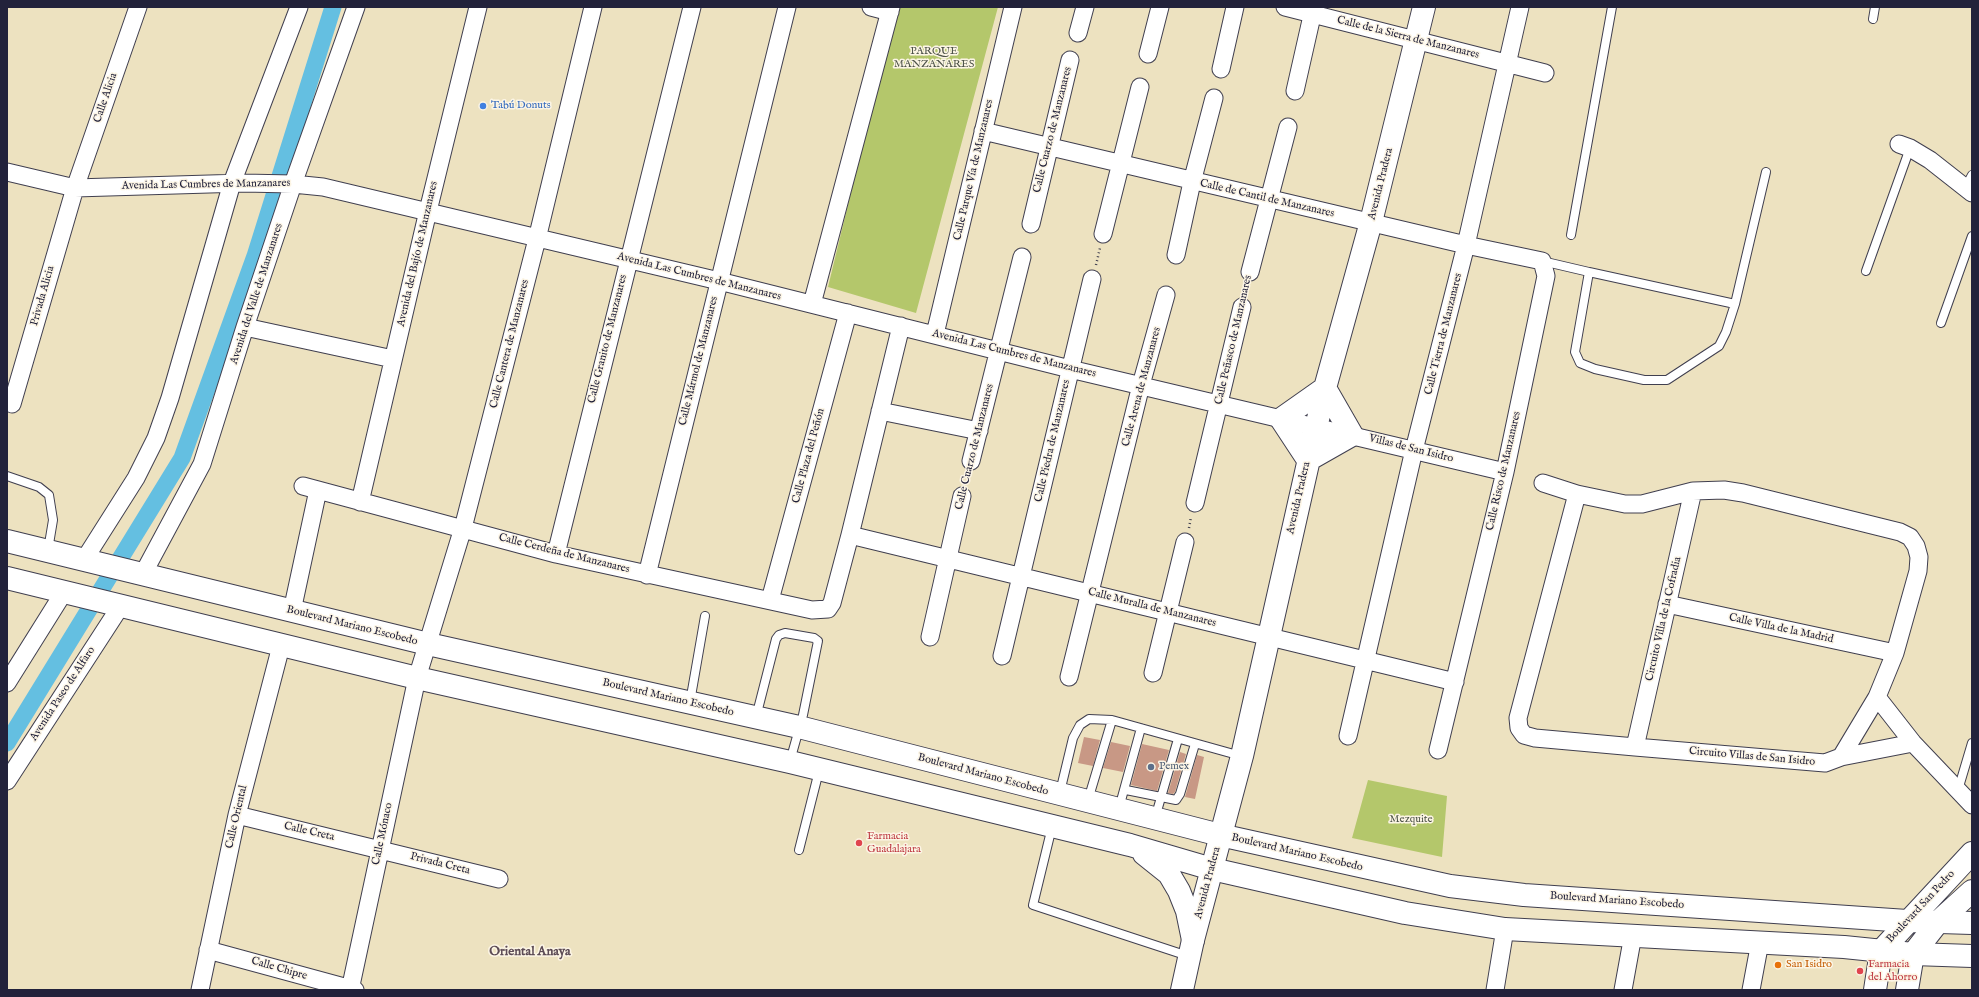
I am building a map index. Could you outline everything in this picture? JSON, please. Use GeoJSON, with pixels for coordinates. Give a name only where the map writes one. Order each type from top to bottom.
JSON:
{"type":"FeatureCollection","features":[{"type":"Feature","properties":{"kind":"main road","name":"Avenida Pradera"},"geometry":{"type":"LineString","coordinates":[[1182,990],[1191,948],[1242,756],[1325,388],[1372,222],[1424,7]]}},
{"type":"Feature","properties":{"kind":"main road"},"geometry":{"type":"LineString","coordinates":[[1325,388],[1352,435],[1308,460],[1281,419],[1325,388]]}},
{"type":"Feature","properties":{"kind":"main road","name":"Boulevard Mariano Escobedo"},"geometry":{"type":"LineString","coordinates":[[7,541],[428,644],[799,727],[1088,802],[1122,800],[1155,818],[1220,835],[1401,876],[1487,892],[1908,921],[1972,923]]}},
{"type":"Feature","properties":{"kind":"main road"},"geometry":{"type":"LineString","coordinates":[[7,578],[116,606],[417,678],[790,762],[1130,845],[1212,869],[1405,913],[1505,929],[1760,942],[1913,954],[1972,956]]}},
{"type":"Feature","properties":{"kind":"main road"},"geometry":{"type":"LineString","coordinates":[[1130,845],[1155,860],[1169,874],[1187,911],[1191,948]]}},
{"type":"Feature","properties":{"kind":"main road","name":"Boulevard San Pedro"},"geometry":{"type":"LineString","coordinates":[[1875,990],[1881,951],[1972,853]]}},
{"type":"Feature","properties":{"kind":"main road","name":"Boulevard San Pedro"},"geometry":{"type":"LineString","coordinates":[[1907,990],[1913,954],[1938,922],[1972,891]]}},
{"type":"Feature","properties":{"kind":"street","name":"Calle Alicia"},"geometry":{"type":"LineString","coordinates":[[75,188],[138,7]]}},
{"type":"Feature","properties":{"kind":"street"},"geometry":{"type":"LineString","coordinates":[[90,562],[156,438],[170,398],[237,183],[299,7]]}},
{"type":"Feature","properties":{"kind":"street","name":"Avenida del Valle de Manzanares"},"geometry":{"type":"LineString","coordinates":[[136,572],[202,464],[290,183],[356,7]]}},
{"type":"Feature","properties":{"kind":"street","name":"Avenida del Bajío de Manzanares"},"geometry":{"type":"LineString","coordinates":[[360,502],[428,211],[478,7]]}},
{"type":"Feature","properties":{"kind":"street","name":"Calle Cantera de Manzanares"},"geometry":{"type":"LineString","coordinates":[[417,678],[463,528],[537,239],[593,7]]}},
{"type":"Feature","properties":{"kind":"street","name":"Calle Granito de Manzanares"},"geometry":{"type":"LineString","coordinates":[[556,554],[692,7]]}},
{"type":"Feature","properties":{"kind":"street","name":"Calle Mármol de Manzanares"},"geometry":{"type":"LineString","coordinates":[[647,575],[787,7]]}},
{"type":"Feature","properties":{"kind":"street"},"geometry":{"type":"LineString","coordinates":[[812,304],[890,9],[871,7]]}},
{"type":"Feature","properties":{"kind":"street","name":"Calle Parque Vía de Manzanares"},"geometry":{"type":"LineString","coordinates":[[935,334],[1013,7]]}},
{"type":"Feature","properties":{"kind":"street"},"geometry":{"type":"LineString","coordinates":[[1078,33],[1085,7]]}},
{"type":"Feature","properties":{"kind":"street"},"geometry":{"type":"LineString","coordinates":[[1148,54],[1160,7]]}},
{"type":"Feature","properties":{"kind":"street"},"geometry":{"type":"LineString","coordinates":[[1221,69],[1235,7]]}},
{"type":"Feature","properties":{"kind":"street","name":"Calle de la Sierra de Manzanares"},"geometry":{"type":"LineString","coordinates":[[1285,7],[1313,10],[1416,41],[1545,73]]}},
{"type":"Feature","properties":{"kind":"street","name":"Calle Tierra de Manzanares"},"geometry":{"type":"LineString","coordinates":[[1348,736],[1414,450],[1466,245],[1520,7]]}},
{"type":"Feature","properties":{"kind":"street"},"geometry":{"type":"LineString","coordinates":[[1296,91],[1313,10]]}},
{"type":"Feature","properties":{"kind":"street","name":"Calle Cuarzo de Manzanares"},"geometry":{"type":"LineString","coordinates":[[1031,224],[1070,60]]}},
{"type":"Feature","properties":{"kind":"street"},"geometry":{"type":"LineString","coordinates":[[1103,234],[1140,87]]}},
{"type":"Feature","properties":{"kind":"street"},"geometry":{"type":"LineString","coordinates":[[1176,255],[1192,182],[1214,98]]}},
{"type":"Feature","properties":{"kind":"street","name":"Calle Peñasco de Manzanares"},"geometry":{"type":"LineString","coordinates":[[1250,272],[1288,127]]}},
{"type":"Feature","properties":{"kind":"street","name":"Calle de Cantil de Manzanares"},"geometry":{"type":"LineString","coordinates":[[983,131],[1192,182],[1372,222],[1466,245],[1547,262]]}},
{"type":"Feature","properties":{"kind":"street"},"geometry":{"type":"LineString","coordinates":[[1905,146],[1970,186]]}},
{"type":"Feature","properties":{"kind":"street","name":"Avenida Las Cumbres de Manzanares"},"geometry":{"type":"LineString","coordinates":[[7,172],[75,188],[237,183],[290,183],[323,187],[719,281],[1000,350],[1070,369],[1316,426]]}},
{"type":"Feature","properties":{"kind":"street","name":"Privada Alicia"},"geometry":{"type":"LineString","coordinates":[[12,404],[75,188]]}},
{"type":"Feature","properties":{"kind":"street","name":"Calle Cuarzo de Manzanares"},"geometry":{"type":"LineString","coordinates":[[971,462],[1022,257]]}},
{"type":"Feature","properties":{"kind":"street","name":"Calle Risco de Manzanares"},"geometry":{"type":"LineString","coordinates":[[1438,750],[1505,472],[1546,276],[1547,262]]}},
{"type":"Feature","properties":{"kind":"street","name":"Calle Piedra de Manzanares"},"geometry":{"type":"LineString","coordinates":[[1002,656],[1092,280]]}},
{"type":"Feature","properties":{"kind":"street","name":"Calle Arena de Manzanares"},"geometry":{"type":"LineString","coordinates":[[1069,677],[1141,385],[1166,295]]}},
{"type":"Feature","properties":{"kind":"street","name":"Calle Peñasco de Manzanares"},"geometry":{"type":"LineString","coordinates":[[1195,503],[1242,307]]}},
{"type":"Feature","properties":{"kind":"street","name":"Calle Plaza del Peñón"},"geometry":{"type":"LineString","coordinates":[[770,600],[848,313]]}},
{"type":"Feature","properties":{"kind":"street"},"geometry":{"type":"LineString","coordinates":[[850,535],[901,326]]}},
{"type":"Feature","properties":{"kind":"street"},"geometry":{"type":"LineString","coordinates":[[245,327],[393,359]]}},
{"type":"Feature","properties":{"kind":"street"},"geometry":{"type":"LineString","coordinates":[[880,411],[979,431]]}},
{"type":"Feature","properties":{"kind":"street","name":"Villas de San Isidro"},"geometry":{"type":"LineString","coordinates":[[1316,426],[1505,472]]}},
{"type":"Feature","properties":{"kind":"street"},"geometry":{"type":"LineString","coordinates":[[1543,483],[1577,494],[1625,504],[1642,504],[1692,491],[1718,490],[1743,493],[1900,532],[1910,537],[1916,546],[1919,557],[1918,571],[1895,653],[1877,697],[1841,756]]}},
{"type":"Feature","properties":{"kind":"street","name":"Calle Cerdeña de Manzanares"},"geometry":{"type":"LineString","coordinates":[[292,611],[310,488],[556,554],[812,610],[828,609],[832,603],[850,535]]}},
{"type":"Feature","properties":{"kind":"street","name":"Circuito Villa de la Cofradia"},"geometry":{"type":"LineString","coordinates":[[1634,747],[1692,491]]}},
{"type":"Feature","properties":{"kind":"street","name":"Circuito Villas de San Isidro"},"geometry":{"type":"LineString","coordinates":[[1577,494],[1518,718],[1519,728],[1524,735],[1535,738],[1825,763],[1841,756],[1913,743]]}},
{"type":"Feature","properties":{"kind":"street","name":"Calle Cuarzo de Manzanares"},"geometry":{"type":"LineString","coordinates":[[930,637],[962,496]]}},
{"type":"Feature","properties":{"kind":"street","name":"Calle Muralla de Manzanares"},"geometry":{"type":"LineString","coordinates":[[850,535],[947,557],[1269,638],[1455,682]]}},
{"type":"Feature","properties":{"kind":"street"},"geometry":{"type":"LineString","coordinates":[[1153,673],[1185,542]]}},
{"type":"Feature","properties":{"kind":"street"},"geometry":{"type":"LineString","coordinates":[[7,682],[69,594]]}},
{"type":"Feature","properties":{"kind":"street","name":"Calle Villa de la Madrid"},"geometry":{"type":"LineString","coordinates":[[1667,604],[1895,653]]}},
{"type":"Feature","properties":{"kind":"street","name":"Avenida Paseo de Alfaro"},"geometry":{"type":"LineString","coordinates":[[7,781],[116,606]]}},
{"type":"Feature","properties":{"kind":"street","name":"Calle Oriental"},"geometry":{"type":"LineString","coordinates":[[200,990],[237,815],[281,646]]}},
{"type":"Feature","properties":{"kind":"street","name":"Calle Mónaco"},"geometry":{"type":"LineString","coordinates":[[352,990],[380,849],[417,678]]}},
{"type":"Feature","properties":{"kind":"street"},"geometry":{"type":"LineString","coordinates":[[1877,697],[1913,743],[1972,805]]}},
{"type":"Feature","properties":{"kind":"street","name":"Calle Creta"},"geometry":{"type":"LineString","coordinates":[[237,815],[380,849]]}},
{"type":"Feature","properties":{"kind":"street","name":"Privada Creta"},"geometry":{"type":"LineString","coordinates":[[380,849],[499,879]]}},
{"type":"Feature","properties":{"kind":"street"},"geometry":{"type":"LineString","coordinates":[[1495,990],[1505,929]]}},
{"type":"Feature","properties":{"kind":"street"},"geometry":{"type":"LineString","coordinates":[[1623,990],[1633,935]]}},
{"type":"Feature","properties":{"kind":"street"},"geometry":{"type":"LineString","coordinates":[[1751,990],[1760,942]]}},
{"type":"Feature","properties":{"kind":"street","name":"Calle Chipre"},"geometry":{"type":"LineString","coordinates":[[208,950],[352,990]]}},
{"type":"Feature","properties":{"kind":"lane"},"geometry":{"type":"LineString","coordinates":[[1571,235],[1612,7]]}},
{"type":"Feature","properties":{"kind":"lane"},"geometry":{"type":"LineString","coordinates":[[1873,19],[1875,7]]}},
{"type":"Feature","properties":{"kind":"lane"},"geometry":{"type":"LineString","coordinates":[[1866,271],[1905,146]]}},
{"type":"Feature","properties":{"kind":"lane"},"geometry":{"type":"LineString","coordinates":[[1589,272],[1575,352],[1580,363],[1595,369],[1644,380],[1667,380],[1719,346],[1736,304],[1766,172]]}},
{"type":"Feature","properties":{"kind":"lane"},"geometry":{"type":"LineString","coordinates":[[1941,323],[1972,236]]}},
{"type":"Feature","properties":{"kind":"lane"},"geometry":{"type":"LineString","coordinates":[[1547,262],[1736,304]]}},
{"type":"Feature","properties":{"kind":"lane"},"geometry":{"type":"LineString","coordinates":[[7,476],[39,487],[49,495],[53,520],[48,551]]}},
{"type":"Feature","properties":{"kind":"lane"},"geometry":{"type":"LineString","coordinates":[[690,703],[705,616]]}},
{"type":"Feature","properties":{"kind":"lane"},"geometry":{"type":"LineString","coordinates":[[755,717],[776,639],[785,633],[818,640],[818,647],[790,762]]}},
{"type":"Feature","properties":{"kind":"lane"},"geometry":{"type":"LineString","coordinates":[[1060,795],[1068,754],[1080,726],[1089,719],[1112,720],[1242,756]]}},
{"type":"Feature","properties":{"kind":"lane"},"geometry":{"type":"LineString","coordinates":[[1088,802],[1112,720]]}},
{"type":"Feature","properties":{"kind":"lane"},"geometry":{"type":"LineString","coordinates":[[1142,728],[1122,800],[1161,797],[1176,800],[1180,794],[1195,744]]}},
{"type":"Feature","properties":{"kind":"lane"},"geometry":{"type":"LineString","coordinates":[[1155,818],[1178,739]]}},
{"type":"Feature","properties":{"kind":"lane"},"geometry":{"type":"LineString","coordinates":[[1958,790],[1972,743]]}},
{"type":"Feature","properties":{"kind":"lane"},"geometry":{"type":"LineString","coordinates":[[799,850],[819,770]]}},
{"type":"Feature","properties":{"kind":"lane"},"geometry":{"type":"LineString","coordinates":[[1052,826],[1033,905],[1191,948]]}},
{"type":"Feature","properties":{"kind":"path"},"geometry":{"type":"LineString","coordinates":[[1092,280],[1103,234]]}},
{"type":"Feature","properties":{"kind":"path"},"geometry":{"type":"LineString","coordinates":[[1185,542],[1195,503]]}},
{"type":"Feature","properties":{"kind":"green space","name":"PARQUE MANZANARES"},"geometry":{"type":"Polygon","coordinates":[[[896,7],[998,7],[916,313],[828,287],[896,7]]]}},
{"type":"Feature","properties":{"kind":"green space","name":"Mezquite"},"geometry":{"type":"Polygon","coordinates":[[[1368,780],[1447,796],[1442,857],[1352,838],[1368,780]]]}},
{"type":"Feature","properties":{"kind":"building"},"geometry":{"type":"Polygon","coordinates":[[[1084,737],[1100,740],[1093,766],[1078,763],[1084,737]]]}},
{"type":"Feature","properties":{"kind":"building"},"geometry":{"type":"Polygon","coordinates":[[[1111,742],[1130,746],[1123,772],[1103,768],[1111,742]]]}},
{"type":"Feature","properties":{"kind":"building"},"geometry":{"type":"Polygon","coordinates":[[[1142,744],[1169,750],[1157,791],[1131,785],[1142,744]]]}},
{"type":"Feature","properties":{"kind":"building"},"geometry":{"type":"Polygon","coordinates":[[[1180,752],[1186,754],[1175,792],[1173,794],[1168,793],[1180,752]]]}},
{"type":"Feature","properties":{"kind":"building"},"geometry":{"type":"Polygon","coordinates":[[[1197,755],[1204,757],[1195,799],[1185,797],[1197,755]]]}},
{"type":"Feature","properties":{"kind":"waterway"},"geometry":{"type":"LineString","coordinates":[[7,743],[182,458],[255,256],[333,7]]}},
{"type":"Feature","properties":{"kind":"place","name":"Tabú Donuts"},"geometry":{"type":"Point","coordinates":[483,106]}},
{"type":"Feature","properties":{"kind":"place","name":"Pemex"},"geometry":{"type":"Point","coordinates":[1151,767]}},
{"type":"Feature","properties":{"kind":"place","name":"Farmacia Guadalajara"},"geometry":{"type":"Point","coordinates":[859,843]}},
{"type":"Feature","properties":{"kind":"place","name":"San Isidro"},"geometry":{"type":"Point","coordinates":[1778,965]}},
{"type":"Feature","properties":{"kind":"place","name":"Farmacia del Ahorro"},"geometry":{"type":"Point","coordinates":[1860,971]}},
{"type":"Feature","properties":{"kind":"district","name":"Oriental Anaya"},"geometry":{"type":"Point","coordinates":[530,952]}}]}
